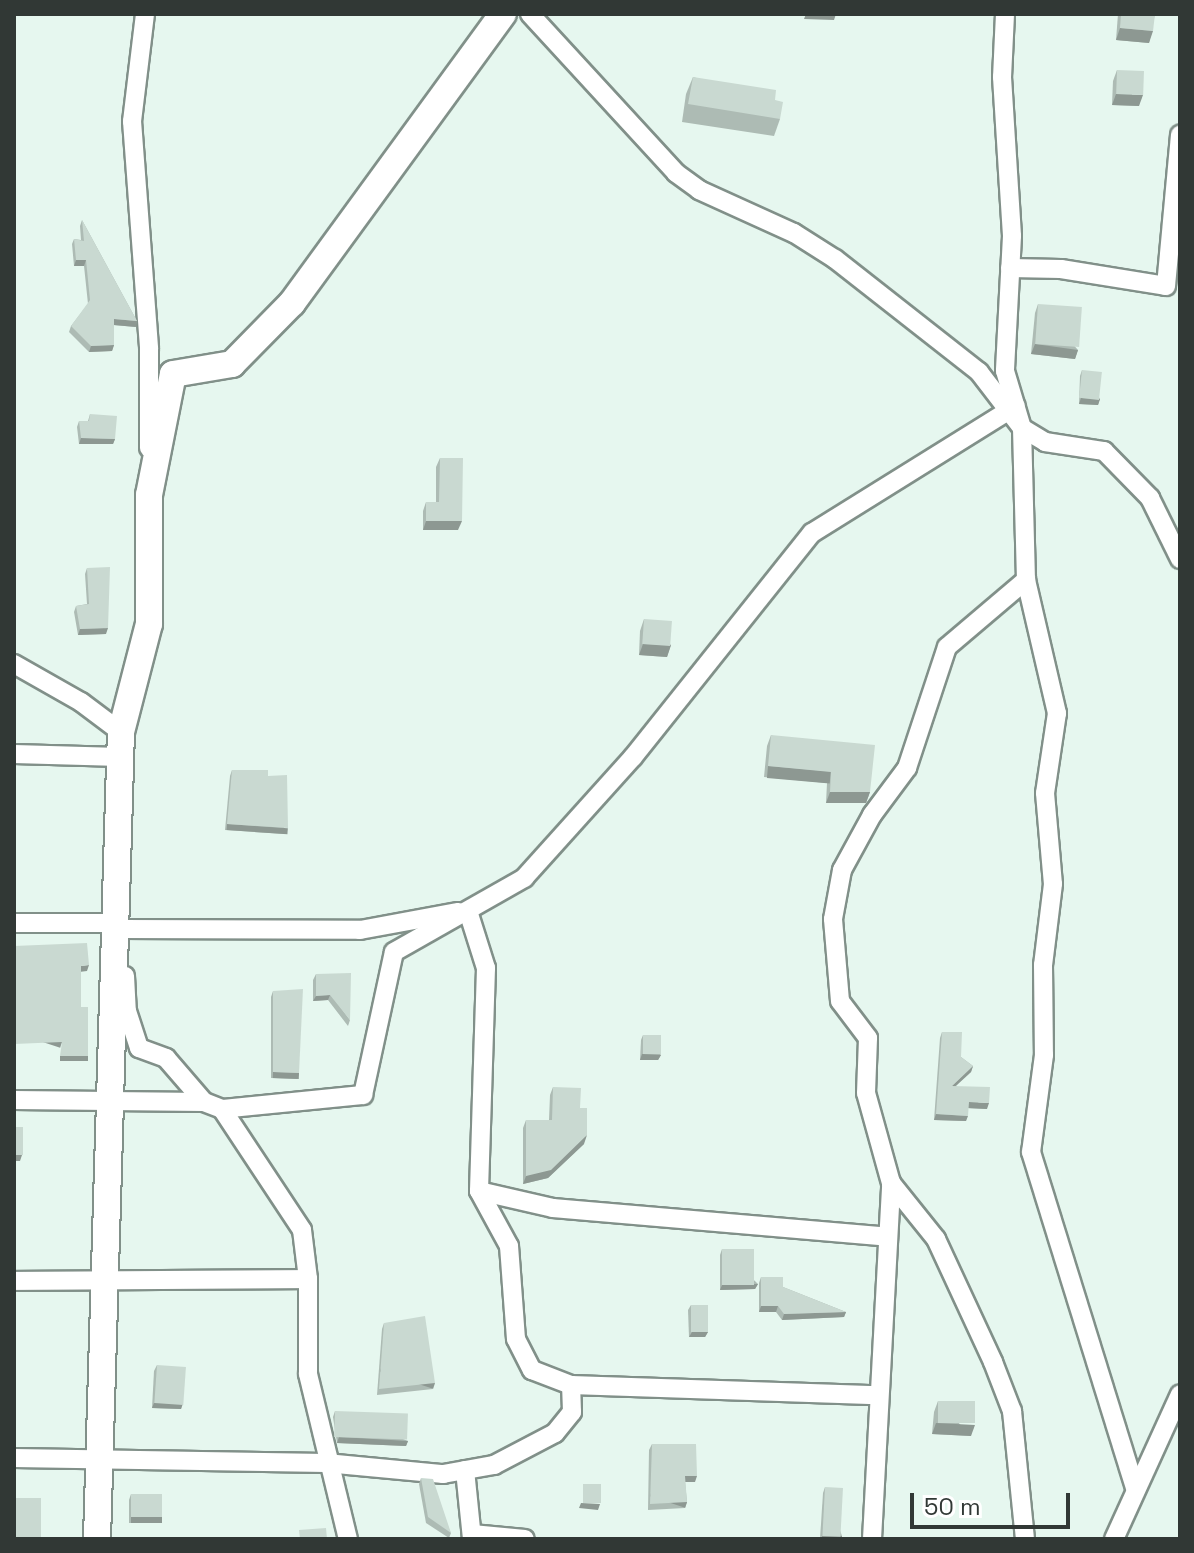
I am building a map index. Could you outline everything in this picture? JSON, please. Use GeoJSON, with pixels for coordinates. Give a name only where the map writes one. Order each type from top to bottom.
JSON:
{"type":"FeatureCollection","features":[{"type":"Feature","properties":{"kind":"street"},"geometry":{"type":"LineString","coordinates":[[97,1539],[118,926],[120,744],[149,624],[149,349],[132,121],[145,14]]}},
{"type":"Feature","properties":{"kind":"street"},"geometry":{"type":"LineString","coordinates":[[149,495],[173,374],[232,364],[292,303],[503,14]]}},
{"type":"Feature","properties":{"kind":"street"},"geometry":{"type":"LineString","coordinates":[[530,14],[676,173],[699,190],[794,233],[835,259],[979,372],[1016,415],[1045,442],[1104,451],[1150,498],[1180,559]]}},
{"type":"Feature","properties":{"kind":"street"},"geometry":{"type":"LineString","coordinates":[[1005,14],[1010,268],[1005,371],[1016,415],[1026,580],[1057,713],[1045,793],[1053,884],[1043,965],[1044,1055],[1031,1152],[1135,1487]]}},
{"type":"Feature","properties":{"kind":"street"},"geometry":{"type":"LineString","coordinates":[[1010,268],[1061,269],[1166,286],[1180,135]]}},
{"type":"Feature","properties":{"kind":"street"},"geometry":{"type":"LineString","coordinates":[[14,1100],[213,1106],[363,1095],[394,952],[468,911],[534,867],[633,757],[812,533],[1016,415]]}},
{"type":"Feature","properties":{"kind":"street"},"geometry":{"type":"LineString","coordinates":[[872,1539],[877,1395],[891,1183],[866,1093],[868,1038],[840,1001],[833,919],[842,870],[872,815],[907,768],[947,647],[1026,580]]}},
{"type":"Feature","properties":{"kind":"street"},"geometry":{"type":"LineString","coordinates":[[14,664],[120,744]]}},
{"type":"Feature","properties":{"kind":"street"},"geometry":{"type":"LineString","coordinates":[[14,754],[120,744]]}},
{"type":"Feature","properties":{"kind":"street"},"geometry":{"type":"LineString","coordinates":[[14,923],[360,930],[468,911]]}},
{"type":"Feature","properties":{"kind":"street"},"geometry":{"type":"LineString","coordinates":[[468,911],[486,968],[479,1191],[509,1246],[516,1339],[532,1370],[571,1385],[877,1395]]}},
{"type":"Feature","properties":{"kind":"street"},"geometry":{"type":"LineString","coordinates":[[118,926],[127,1011],[139,1048],[166,1058],[213,1106],[302,1230],[308,1279],[308,1374],[326,1463],[348,1539]]}},
{"type":"Feature","properties":{"kind":"street"},"geometry":{"type":"LineString","coordinates":[[891,1183],[936,1239],[993,1362],[1012,1411],[1025,1539]]}},
{"type":"Feature","properties":{"kind":"street"},"geometry":{"type":"LineString","coordinates":[[479,1191],[553,1208],[888,1237]]}},
{"type":"Feature","properties":{"kind":"street"},"geometry":{"type":"LineString","coordinates":[[14,1281],[308,1279]]}},
{"type":"Feature","properties":{"kind":"street"},"geometry":{"type":"LineString","coordinates":[[14,1458],[326,1463],[419,1473],[465,1470],[494,1465],[555,1433],[572,1412],[571,1385]]}},
{"type":"Feature","properties":{"kind":"street"},"geometry":{"type":"LineString","coordinates":[[1114,1539],[1135,1487],[1180,1394]]}},
{"type":"Feature","properties":{"kind":"street"},"geometry":{"type":"LineString","coordinates":[[465,1470],[472,1537],[525,1539]]}},
{"type":"Feature","properties":{"kind":"building"},"geometry":{"type":"Polygon","coordinates":[[[1121,14],[1155,14],[1153,31],[1120,28],[1121,14]]]}},
{"type":"Feature","properties":{"kind":"building"},"geometry":{"type":"Polygon","coordinates":[[[1117,70],[1144,71],[1143,95],[1116,94],[1117,70]]]}},
{"type":"Feature","properties":{"kind":"building"},"geometry":{"type":"Polygon","coordinates":[[[693,77],[776,90],[775,100],[783,102],[780,119],[688,104],[693,77]]]}},
{"type":"Feature","properties":{"kind":"building"},"geometry":{"type":"Polygon","coordinates":[[[82,220],[137,321],[114,319],[114,345],[91,346],[71,326],[90,300],[86,260],[76,260],[74,239],[84,241],[82,220]]]}},
{"type":"Feature","properties":{"kind":"building"},"geometry":{"type":"Polygon","coordinates":[[[1038,304],[1082,307],[1079,347],[1035,344],[1038,304]]]}},
{"type":"Feature","properties":{"kind":"building"},"geometry":{"type":"Polygon","coordinates":[[[1082,370],[1102,372],[1099,400],[1079,398],[1082,370]]]}},
{"type":"Feature","properties":{"kind":"building"},"geometry":{"type":"Polygon","coordinates":[[[90,414],[117,416],[115,439],[81,438],[79,421],[89,421],[90,414]]]}},
{"type":"Feature","properties":{"kind":"building"},"geometry":{"type":"Polygon","coordinates":[[[440,458],[463,458],[462,521],[426,521],[426,502],[439,502],[440,458]]]}},
{"type":"Feature","properties":{"kind":"building"},"geometry":{"type":"Polygon","coordinates":[[[110,567],[108,628],[80,629],[76,606],[89,604],[87,568],[110,567]]]}},
{"type":"Feature","properties":{"kind":"building"},"geometry":{"type":"Polygon","coordinates":[[[644,619],[672,621],[670,646],[642,644],[644,619]]]}},
{"type":"Feature","properties":{"kind":"building"},"geometry":{"type":"Polygon","coordinates":[[[771,735],[875,745],[870,792],[830,792],[831,772],[768,766],[771,735]]]}},
{"type":"Feature","properties":{"kind":"building"},"geometry":{"type":"Polygon","coordinates":[[[232,770],[268,770],[268,776],[287,775],[288,828],[227,824],[232,770]]]}},
{"type":"Feature","properties":{"kind":"building"},"geometry":{"type":"Polygon","coordinates":[[[87,943],[89,965],[81,966],[81,1007],[88,1007],[88,1056],[60,1056],[62,1042],[14,1044],[14,946],[87,943]]]}},
{"type":"Feature","properties":{"kind":"building"},"geometry":{"type":"Polygon","coordinates":[[[351,973],[350,1020],[330,995],[316,996],[316,974],[351,973]]]}},
{"type":"Feature","properties":{"kind":"building"},"geometry":{"type":"Polygon","coordinates":[[[303,989],[299,1073],[273,1072],[273,991],[303,989]]]}},
{"type":"Feature","properties":{"kind":"building"},"geometry":{"type":"Polygon","coordinates":[[[942,1032],[962,1032],[961,1057],[973,1066],[952,1086],[990,1087],[989,1103],[969,1102],[968,1116],[936,1114],[942,1032]]]}},
{"type":"Feature","properties":{"kind":"building"},"geometry":{"type":"Polygon","coordinates":[[[643,1035],[661,1035],[661,1054],[643,1054],[643,1035]]]}},
{"type":"Feature","properties":{"kind":"building"},"geometry":{"type":"Polygon","coordinates":[[[553,1087],[581,1088],[580,1108],[587,1108],[587,1135],[551,1170],[526,1176],[526,1120],[552,1120],[553,1087]]]}},
{"type":"Feature","properties":{"kind":"building"},"geometry":{"type":"Polygon","coordinates":[[[14,1127],[23,1127],[23,1155],[14,1155],[14,1127]]]}},
{"type":"Feature","properties":{"kind":"building"},"geometry":{"type":"Polygon","coordinates":[[[722,1249],[754,1249],[754,1285],[722,1285],[722,1249]]]}},
{"type":"Feature","properties":{"kind":"building"},"geometry":{"type":"Polygon","coordinates":[[[761,1277],[783,1277],[783,1287],[846,1312],[784,1314],[778,1306],[761,1306],[761,1277]]]}},
{"type":"Feature","properties":{"kind":"building"},"geometry":{"type":"Polygon","coordinates":[[[691,1305],[708,1305],[708,1332],[691,1332],[691,1305]]]}},
{"type":"Feature","properties":{"kind":"building"},"geometry":{"type":"Polygon","coordinates":[[[425,1316],[435,1383],[379,1389],[384,1323],[425,1316]]]}},
{"type":"Feature","properties":{"kind":"building"},"geometry":{"type":"Polygon","coordinates":[[[157,1365],[186,1367],[183,1405],[154,1403],[157,1365]]]}},
{"type":"Feature","properties":{"kind":"building"},"geometry":{"type":"Polygon","coordinates":[[[938,1401],[975,1401],[975,1423],[938,1423],[938,1401]]]}},
{"type":"Feature","properties":{"kind":"building"},"geometry":{"type":"Polygon","coordinates":[[[335,1411],[408,1414],[407,1440],[334,1437],[335,1411]]]}},
{"type":"Feature","properties":{"kind":"building"},"geometry":{"type":"Polygon","coordinates":[[[652,1444],[696,1444],[697,1476],[685,1476],[687,1502],[650,1504],[652,1444]]]}},
{"type":"Feature","properties":{"kind":"building"},"geometry":{"type":"Polygon","coordinates":[[[421,1478],[433,1479],[451,1533],[428,1517],[421,1478]]]}},
{"type":"Feature","properties":{"kind":"building"},"geometry":{"type":"Polygon","coordinates":[[[583,1484],[601,1484],[601,1503],[583,1503],[583,1484]]]}},
{"type":"Feature","properties":{"kind":"building"},"geometry":{"type":"Polygon","coordinates":[[[825,1487],[843,1488],[840,1537],[822,1536],[825,1487]]]}},
{"type":"Feature","properties":{"kind":"building"},"geometry":{"type":"Polygon","coordinates":[[[131,1494],[162,1494],[162,1517],[131,1517],[131,1494]]]}},
{"type":"Feature","properties":{"kind":"building"},"geometry":{"type":"Polygon","coordinates":[[[14,1498],[41,1498],[41,1539],[14,1539],[14,1498]]]}},
{"type":"Feature","properties":{"kind":"building"},"geometry":{"type":"Polygon","coordinates":[[[326,1528],[327,1539],[300,1539],[299,1530],[326,1528]]]}}]}
